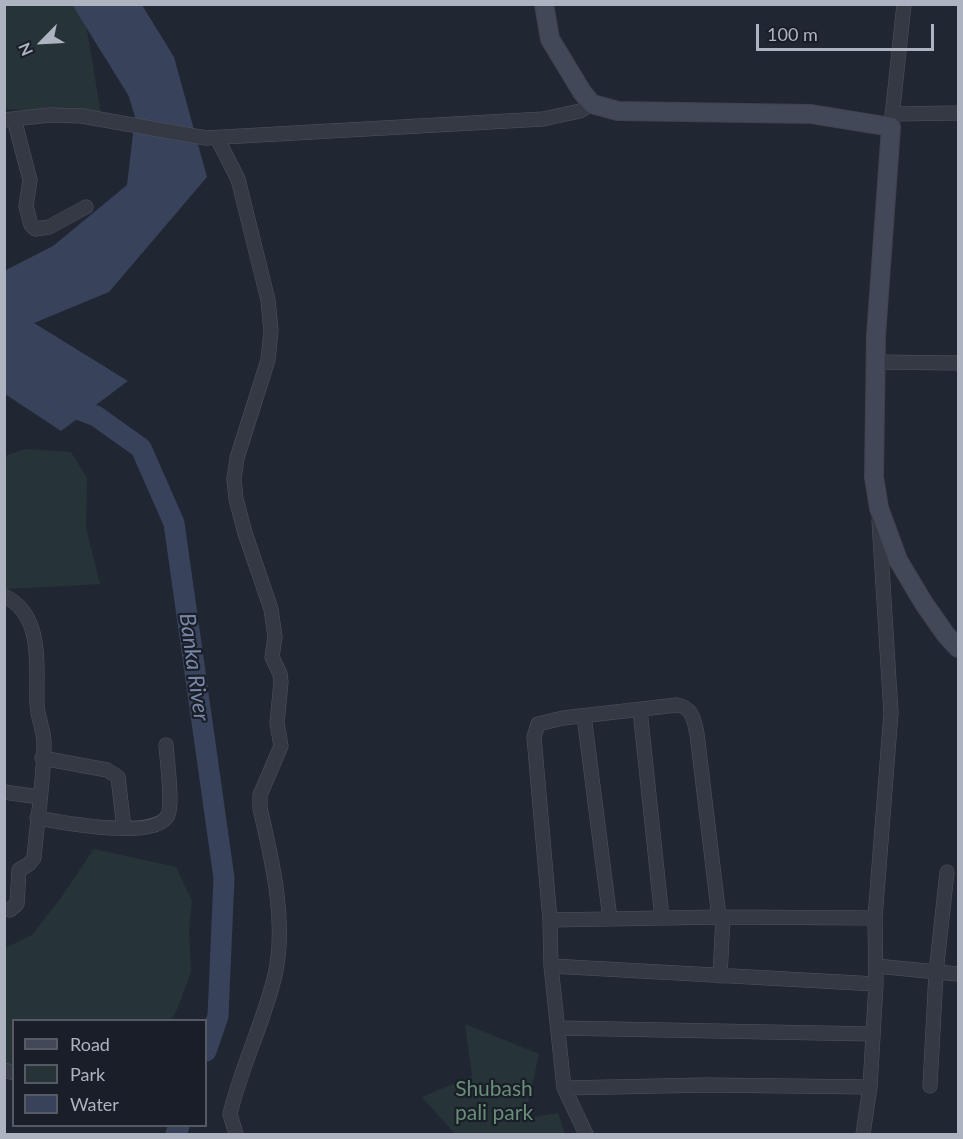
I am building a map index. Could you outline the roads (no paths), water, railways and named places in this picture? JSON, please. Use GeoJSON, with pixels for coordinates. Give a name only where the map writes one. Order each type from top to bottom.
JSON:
{"type":"FeatureCollection","features":[{"type":"Feature","properties":{"kind":"street"},"geometry":{"type":"LineString","coordinates":[[543,4],[550,39],[582,92],[592,104],[618,111],[811,114],[891,121],[958,112]]}},
{"type":"Feature","properties":{"kind":"street"},"geometry":{"type":"LineString","coordinates":[[863,1134],[870,1087],[876,984],[875,918],[891,713],[879,508],[874,477],[875,362],[891,121],[904,4]]}},
{"type":"Feature","properties":{"kind":"street"},"geometry":{"type":"LineString","coordinates":[[86,207],[49,227],[35,229],[31,225],[26,206],[30,180],[9,119],[50,115],[82,116],[211,138],[543,119],[580,111],[592,104]]}},
{"type":"Feature","properties":{"kind":"street"},"geometry":{"type":"LineString","coordinates":[[211,138],[238,179],[268,300],[272,331],[268,360],[237,458],[234,479],[236,499],[245,533],[271,609],[275,638],[272,657],[280,674],[277,723],[281,746],[260,795],[260,808],[275,888],[279,934],[275,974],[230,1114],[236,1134]]}},
{"type":"Feature","properties":{"kind":"street"},"geometry":{"type":"LineString","coordinates":[[875,362],[958,363]]}},
{"type":"Feature","properties":{"kind":"street"},"geometry":{"type":"LineString","coordinates":[[879,508],[898,560],[922,602],[958,648]]}},
{"type":"Feature","properties":{"kind":"street"},"geometry":{"type":"LineString","coordinates":[[4,596],[18,603],[27,615],[34,635],[37,705],[43,731],[34,858],[19,870],[16,904],[10,910],[4,909]]}},
{"type":"Feature","properties":{"kind":"street"},"geometry":{"type":"LineString","coordinates":[[586,1134],[564,1088],[551,966],[550,920],[534,737],[538,724],[678,705],[690,711],[694,718],[721,917],[720,976]]}},
{"type":"Feature","properties":{"kind":"street"},"geometry":{"type":"LineString","coordinates":[[640,710],[662,918]]}},
{"type":"Feature","properties":{"kind":"street"},"geometry":{"type":"LineString","coordinates":[[584,716],[610,919]]}},
{"type":"Feature","properties":{"kind":"street"},"geometry":{"type":"LineString","coordinates":[[37,818],[79,825],[124,828],[162,823],[168,815],[170,803],[166,745]]}},
{"type":"Feature","properties":{"kind":"street"},"geometry":{"type":"LineString","coordinates":[[42,758],[107,770],[118,777],[124,828]]}},
{"type":"Feature","properties":{"kind":"street"},"geometry":{"type":"LineString","coordinates":[[4,792],[39,797]]}},
{"type":"Feature","properties":{"kind":"street"},"geometry":{"type":"LineString","coordinates":[[930,1086],[936,973],[947,872]]}},
{"type":"Feature","properties":{"kind":"street"},"geometry":{"type":"LineString","coordinates":[[550,920],[721,917],[875,918]]}},
{"type":"Feature","properties":{"kind":"street"},"geometry":{"type":"LineString","coordinates":[[551,966],[876,984]]}},
{"type":"Feature","properties":{"kind":"street"},"geometry":{"type":"LineString","coordinates":[[876,966],[958,974]]}},
{"type":"Feature","properties":{"kind":"street"},"geometry":{"type":"LineString","coordinates":[[559,1028],[873,1034]]}},
{"type":"Feature","properties":{"kind":"street"},"geometry":{"type":"LineString","coordinates":[[564,1088],[706,1085],[870,1087]]}},
{"type":"Feature","properties":{"kind":"water"},"geometry":{"type":"Polygon","coordinates":[[[84,5],[142,5],[174,57],[207,177],[109,292],[34,323],[128,381],[61,431],[5,394],[4,271],[53,246],[127,185],[138,91],[84,5]]]}},
{"type":"Feature","properties":{"kind":"waterway","name":"Banka River"},"geometry":{"type":"LineString","coordinates":[[84,4],[138,91],[146,117]]}},
{"type":"Feature","properties":{"kind":"waterway","name":"Banka River"},"geometry":{"type":"LineString","coordinates":[[59,402],[96,416],[141,448],[174,523],[224,878],[218,1016],[207,1048]]}},
{"type":"Feature","properties":{"kind":"waterway","name":"Banka River"},"geometry":{"type":"LineString","coordinates":[[176,1134],[179,1127]]}},
{"type":"Feature","properties":{"kind":"park label","name":"Shubash pali park"},"geometry":{"type":"Point","coordinates":[494,1101]}}]}
